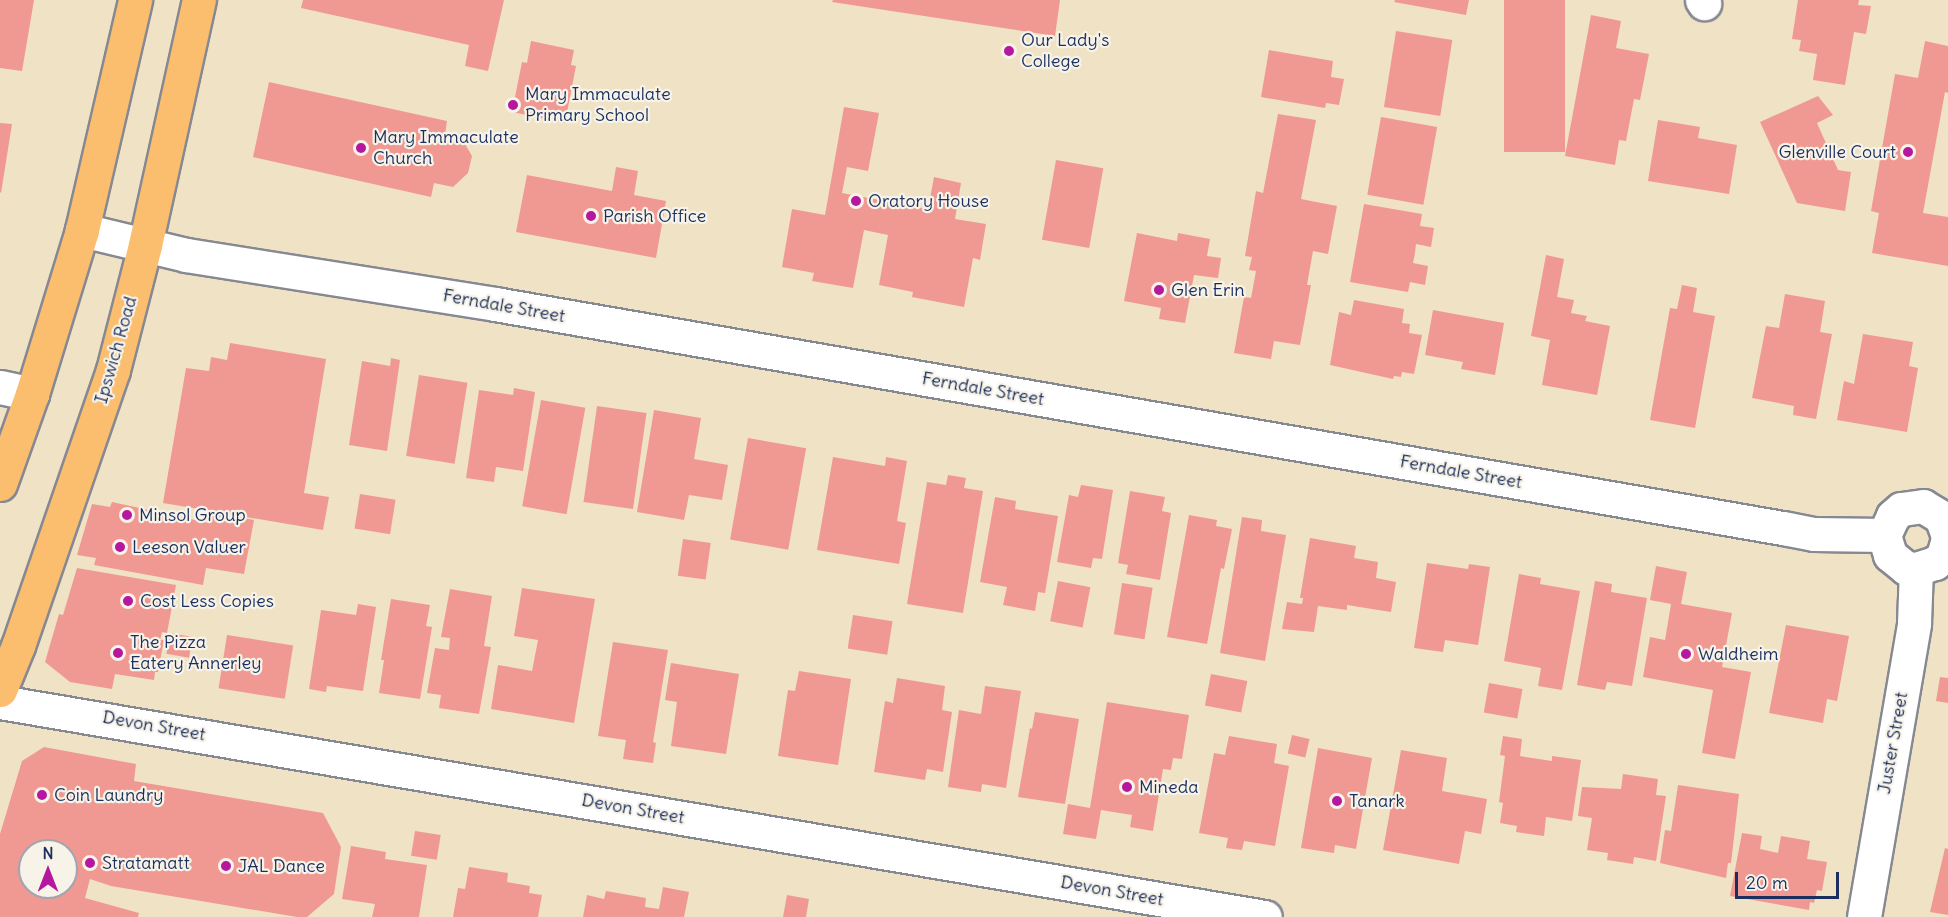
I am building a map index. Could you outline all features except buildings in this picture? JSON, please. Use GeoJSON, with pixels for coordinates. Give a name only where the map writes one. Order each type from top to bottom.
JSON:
{"type":"FeatureCollection","features":[{"type":"Feature","properties":{"kind":"highway"},"geometry":{"type":"LineString","coordinates":[[0,484],[32,394],[82,230],[135,0]]}},
{"type":"Feature","properties":{"kind":"highway","name":"Ipswich Road"},"geometry":{"type":"LineString","coordinates":[[0,690],[18,646],[113,370],[145,245],[199,0]]}},
{"type":"Feature","properties":{"kind":"street","name":"Ferndale Street"},"geometry":{"type":"LineString","coordinates":[[82,230],[186,255],[495,304],[1814,534],[1884,535]]}},
{"type":"Feature","properties":{"kind":"street"},"geometry":{"type":"LineString","coordinates":[[0,387],[32,394]]}},
{"type":"Feature","properties":{"kind":"street"},"geometry":{"type":"LineString","coordinates":[[1923,506],[1941,517],[1948,537],[1942,556],[1926,568],[1916,569],[1906,568],[1890,555],[1884,535],[1893,516],[1901,509],[1923,506]]}},
{"type":"Feature","properties":{"kind":"street","name":"Juster Street"},"geometry":{"type":"LineString","coordinates":[[1864,917],[1914,623],[1916,569]]}},
{"type":"Feature","properties":{"kind":"street","name":"Devon Street"},"geometry":{"type":"LineString","coordinates":[[0,702],[1265,917]]}},
{"type":"Feature","properties":{"kind":"place","name":"Our Lady's College"},"geometry":{"type":"Point","coordinates":[1009,51]}},
{"type":"Feature","properties":{"kind":"place","name":"Mary Immaculate Primary School"},"geometry":{"type":"Point","coordinates":[513,105]}},
{"type":"Feature","properties":{"kind":"place","name":"Mary Immaculate Church"},"geometry":{"type":"Point","coordinates":[361,148]}},
{"type":"Feature","properties":{"kind":"place","name":"Glenville Court"},"geometry":{"type":"Point","coordinates":[1908,152]}},
{"type":"Feature","properties":{"kind":"place","name":"Oratory House"},"geometry":{"type":"Point","coordinates":[856,201]}},
{"type":"Feature","properties":{"kind":"place","name":"Parish Office"},"geometry":{"type":"Point","coordinates":[591,216]}},
{"type":"Feature","properties":{"kind":"place","name":"Glen Erin"},"geometry":{"type":"Point","coordinates":[1159,290]}},
{"type":"Feature","properties":{"kind":"place","name":"Minsol Group"},"geometry":{"type":"Point","coordinates":[127,515]}},
{"type":"Feature","properties":{"kind":"place","name":"Leeson Valuer"},"geometry":{"type":"Point","coordinates":[120,547]}},
{"type":"Feature","properties":{"kind":"place","name":"Cost Less Copies"},"geometry":{"type":"Point","coordinates":[128,601]}},
{"type":"Feature","properties":{"kind":"place","name":"The Pizza Eatery Annerley"},"geometry":{"type":"Point","coordinates":[118,653]}},
{"type":"Feature","properties":{"kind":"place","name":"Waldheim"},"geometry":{"type":"Point","coordinates":[1686,654]}},
{"type":"Feature","properties":{"kind":"place","name":"Mineda"},"geometry":{"type":"Point","coordinates":[1127,787]}},
{"type":"Feature","properties":{"kind":"place","name":"Coin Laundry"},"geometry":{"type":"Point","coordinates":[42,795]}},
{"type":"Feature","properties":{"kind":"place","name":"Tanark"},"geometry":{"type":"Point","coordinates":[1337,801]}},
{"type":"Feature","properties":{"kind":"place","name":"Stratamatt"},"geometry":{"type":"Point","coordinates":[90,863]}},
{"type":"Feature","properties":{"kind":"place","name":"JAL Dance"},"geometry":{"type":"Point","coordinates":[226,866]}}]}
